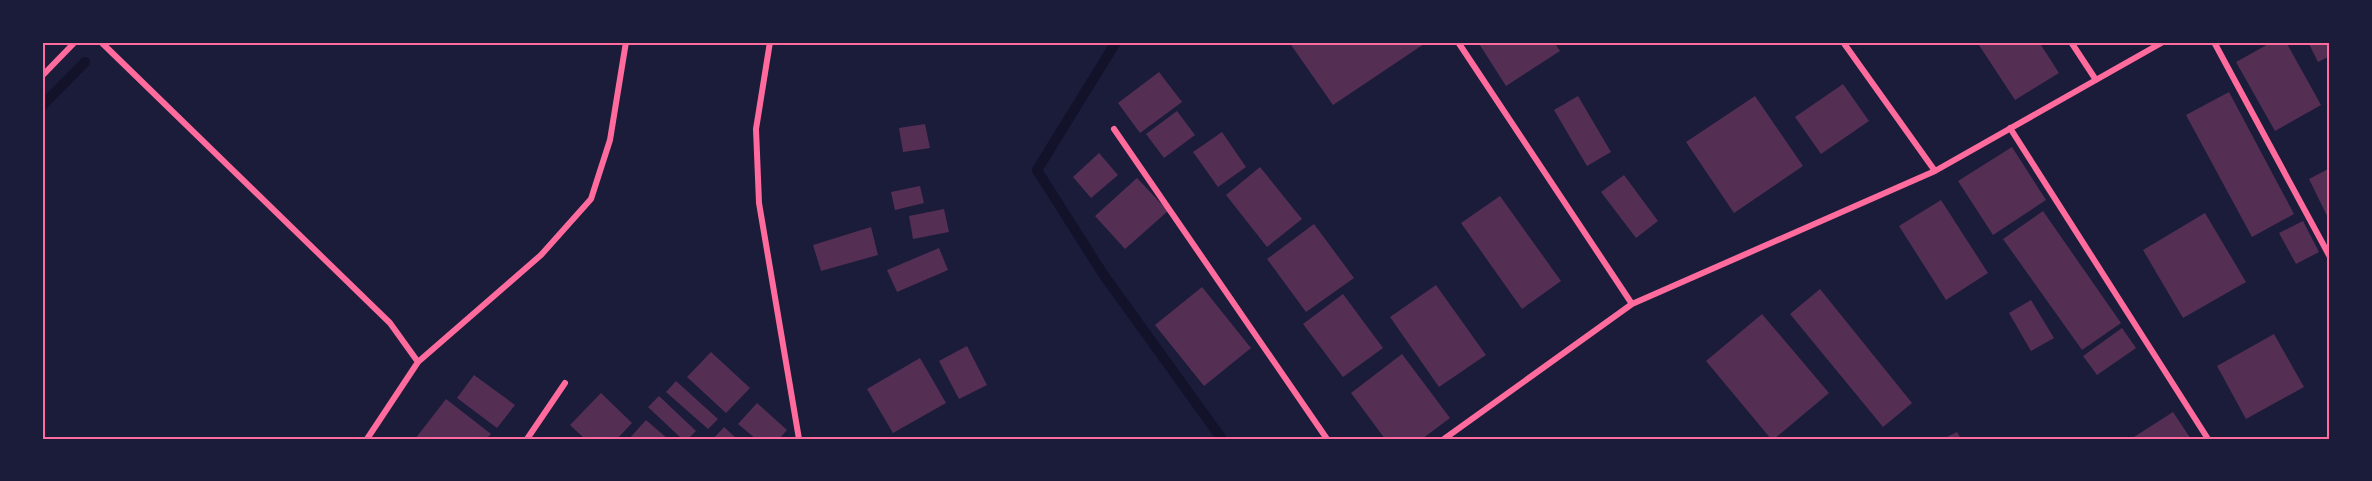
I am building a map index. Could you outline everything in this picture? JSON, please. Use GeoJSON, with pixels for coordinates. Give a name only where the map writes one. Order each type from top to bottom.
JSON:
{"type":"FeatureCollection","features":[{"type":"Feature","properties":{"kind":"street"},"geometry":{"type":"LineString","coordinates":[[42,76],[75,42]]}},
{"type":"Feature","properties":{"kind":"street"},"geometry":{"type":"LineString","coordinates":[[101,42],[390,323],[418,362]]}},
{"type":"Feature","properties":{"kind":"street"},"geometry":{"type":"LineString","coordinates":[[367,439],[418,362],[542,255],[591,199],[610,140],[627,42]]}},
{"type":"Feature","properties":{"kind":"street"},"geometry":{"type":"LineString","coordinates":[[770,42],[756,129],[759,203],[799,439]]}},
{"type":"Feature","properties":{"kind":"street"},"geometry":{"type":"LineString","coordinates":[[1458,42],[1632,304]]}},
{"type":"Feature","properties":{"kind":"street"},"geometry":{"type":"LineString","coordinates":[[1843,42],[1935,171]]}},
{"type":"Feature","properties":{"kind":"street"},"geometry":{"type":"LineString","coordinates":[[2071,42],[2096,80]]}},
{"type":"Feature","properties":{"kind":"street"},"geometry":{"type":"LineString","coordinates":[[1444,439],[1632,304],[1935,171],[2163,42]]}},
{"type":"Feature","properties":{"kind":"street"},"geometry":{"type":"LineString","coordinates":[[2214,42],[2330,257]]}},
{"type":"Feature","properties":{"kind":"street"},"geometry":{"type":"LineString","coordinates":[[2010,128],[2208,439]]}},
{"type":"Feature","properties":{"kind":"street"},"geometry":{"type":"LineString","coordinates":[[1114,129],[1327,439]]}},
{"type":"Feature","properties":{"kind":"street"},"geometry":{"type":"LineString","coordinates":[[527,439],[565,383]]}},
{"type":"Feature","properties":{"kind":"building"},"geometry":{"type":"Polygon","coordinates":[[[1289,42],[1427,42],[1333,105],[1289,42]]]}},
{"type":"Feature","properties":{"kind":"building"},"geometry":{"type":"Polygon","coordinates":[[[1478,42],[1554,42],[1560,51],[1506,86],[1478,42]]]}},
{"type":"Feature","properties":{"kind":"building"},"geometry":{"type":"Polygon","coordinates":[[[1977,42],[2039,42],[2059,73],[2015,100],[1977,42]]]}},
{"type":"Feature","properties":{"kind":"building"},"geometry":{"type":"Polygon","coordinates":[[[2272,42],[2286,42],[2321,105],[2275,131],[2236,62],[2272,42]]]}},
{"type":"Feature","properties":{"kind":"building"},"geometry":{"type":"Polygon","coordinates":[[[2308,42],[2330,42],[2330,56],[2318,62],[2308,42]]]}},
{"type":"Feature","properties":{"kind":"building"},"geometry":{"type":"Polygon","coordinates":[[[1159,72],[1182,102],[1140,133],[1118,103],[1159,72]]]}},
{"type":"Feature","properties":{"kind":"building"},"geometry":{"type":"Polygon","coordinates":[[[1843,84],[1869,121],[1821,154],[1795,117],[1843,84]]]}},
{"type":"Feature","properties":{"kind":"building"},"geometry":{"type":"Polygon","coordinates":[[[2229,92],[2294,214],[2252,237],[2186,115],[2229,92]]]}},
{"type":"Feature","properties":{"kind":"building"},"geometry":{"type":"Polygon","coordinates":[[[1578,96],[1611,152],[1587,166],[1554,110],[1578,96]]]}},
{"type":"Feature","properties":{"kind":"building"},"geometry":{"type":"Polygon","coordinates":[[[1755,96],[1803,166],[1734,213],[1686,142],[1755,96]]]}},
{"type":"Feature","properties":{"kind":"building"},"geometry":{"type":"Polygon","coordinates":[[[1177,111],[1195,135],[1164,158],[1146,134],[1177,111]]]}},
{"type":"Feature","properties":{"kind":"building"},"geometry":{"type":"Polygon","coordinates":[[[925,124],[930,148],[903,152],[899,128],[925,124]]]}},
{"type":"Feature","properties":{"kind":"building"},"geometry":{"type":"Polygon","coordinates":[[[1222,132],[1246,167],[1218,187],[1193,152],[1222,132]]]}},
{"type":"Feature","properties":{"kind":"building"},"geometry":{"type":"Polygon","coordinates":[[[2012,147],[2046,200],[1993,235],[1958,181],[2012,147]]]}},
{"type":"Feature","properties":{"kind":"building"},"geometry":{"type":"Polygon","coordinates":[[[1099,153],[1118,175],[1091,198],[1073,177],[1099,153]]]}},
{"type":"Feature","properties":{"kind":"building"},"geometry":{"type":"Polygon","coordinates":[[[1260,167],[1302,219],[1267,247],[1226,195],[1260,167]]]}},
{"type":"Feature","properties":{"kind":"building"},"geometry":{"type":"Polygon","coordinates":[[[2330,168],[2330,222],[2309,179],[2330,168]]]}},
{"type":"Feature","properties":{"kind":"building"},"geometry":{"type":"Polygon","coordinates":[[[1624,175],[1658,221],[1636,238],[1601,192],[1624,175]]]}},
{"type":"Feature","properties":{"kind":"building"},"geometry":{"type":"Polygon","coordinates":[[[1137,178],[1168,211],[1125,249],[1095,216],[1137,178]]]}},
{"type":"Feature","properties":{"kind":"building"},"geometry":{"type":"Polygon","coordinates":[[[920,186],[924,203],[895,210],[891,192],[920,186]]]}},
{"type":"Feature","properties":{"kind":"building"},"geometry":{"type":"Polygon","coordinates":[[[1500,196],[1561,281],[1522,309],[1461,223],[1500,196]]]}},
{"type":"Feature","properties":{"kind":"building"},"geometry":{"type":"Polygon","coordinates":[[[1941,200],[1988,273],[1946,300],[1899,226],[1941,200]]]}},
{"type":"Feature","properties":{"kind":"building"},"geometry":{"type":"Polygon","coordinates":[[[944,209],[949,232],[913,239],[909,216],[944,209]]]}},
{"type":"Feature","properties":{"kind":"building"},"geometry":{"type":"Polygon","coordinates":[[[2043,211],[2121,323],[2082,350],[2003,239],[2043,211]]]}},
{"type":"Feature","properties":{"kind":"building"},"geometry":{"type":"Polygon","coordinates":[[[2205,213],[2246,282],[2183,318],[2143,250],[2205,213]]]}},
{"type":"Feature","properties":{"kind":"building"},"geometry":{"type":"Polygon","coordinates":[[[2303,221],[2319,252],[2296,264],[2279,233],[2303,221]]]}},
{"type":"Feature","properties":{"kind":"building"},"geometry":{"type":"Polygon","coordinates":[[[1314,224],[1354,278],[1306,312],[1267,259],[1314,224]]]}},
{"type":"Feature","properties":{"kind":"building"},"geometry":{"type":"Polygon","coordinates":[[[871,227],[878,255],[821,271],[813,245],[871,227]]]}},
{"type":"Feature","properties":{"kind":"building"},"geometry":{"type":"Polygon","coordinates":[[[939,248],[948,270],[897,292],[887,270],[939,248]]]}},
{"type":"Feature","properties":{"kind":"building"},"geometry":{"type":"Polygon","coordinates":[[[1436,285],[1486,355],[1439,387],[1390,317],[1436,285]]]}},
{"type":"Feature","properties":{"kind":"building"},"geometry":{"type":"Polygon","coordinates":[[[1202,287],[1251,348],[1204,386],[1155,325],[1202,287]]]}},
{"type":"Feature","properties":{"kind":"building"},"geometry":{"type":"Polygon","coordinates":[[[1820,289],[1912,403],[1883,427],[1790,314],[1820,289]]]}},
{"type":"Feature","properties":{"kind":"building"},"geometry":{"type":"Polygon","coordinates":[[[1343,294],[1383,348],[1343,377],[1303,324],[1343,294]]]}},
{"type":"Feature","properties":{"kind":"building"},"geometry":{"type":"Polygon","coordinates":[[[2031,300],[2054,338],[2031,351],[2009,313],[2031,300]]]}},
{"type":"Feature","properties":{"kind":"building"},"geometry":{"type":"Polygon","coordinates":[[[1762,314],[1829,393],[1774,439],[1771,439],[1706,361],[1762,314]]]}},
{"type":"Feature","properties":{"kind":"building"},"geometry":{"type":"Polygon","coordinates":[[[2122,328],[2136,348],[2097,375],[2083,356],[2122,328]]]}},
{"type":"Feature","properties":{"kind":"building"},"geometry":{"type":"Polygon","coordinates":[[[2274,334],[2304,387],[2246,419],[2217,366],[2274,334]]]}},
{"type":"Feature","properties":{"kind":"building"},"geometry":{"type":"Polygon","coordinates":[[[967,346],[987,385],[959,399],[939,361],[967,346]]]}},
{"type":"Feature","properties":{"kind":"building"},"geometry":{"type":"Polygon","coordinates":[[[711,352],[750,388],[726,413],[687,377],[711,352]]]}},
{"type":"Feature","properties":{"kind":"building"},"geometry":{"type":"Polygon","coordinates":[[[1402,354],[1450,418],[1422,439],[1385,439],[1351,393],[1402,354]]]}},
{"type":"Feature","properties":{"kind":"building"},"geometry":{"type":"Polygon","coordinates":[[[920,358],[946,403],[893,433],[867,389],[920,358]]]}},
{"type":"Feature","properties":{"kind":"building"},"geometry":{"type":"Polygon","coordinates":[[[474,375],[515,405],[497,428],[457,398],[474,375]]]}},
{"type":"Feature","properties":{"kind":"building"},"geometry":{"type":"Polygon","coordinates":[[[676,381],[718,419],[708,429],[666,392],[676,381]]]}},
{"type":"Feature","properties":{"kind":"building"},"geometry":{"type":"Polygon","coordinates":[[[601,393],[632,423],[617,439],[585,439],[570,425],[601,393]]]}},
{"type":"Feature","properties":{"kind":"building"},"geometry":{"type":"Polygon","coordinates":[[[659,396],[696,431],[688,439],[682,439],[648,407],[659,396]]]}},
{"type":"Feature","properties":{"kind":"building"},"geometry":{"type":"Polygon","coordinates":[[[446,399],[491,434],[486,439],[415,439],[446,399]]]}},
{"type":"Feature","properties":{"kind":"building"},"geometry":{"type":"Polygon","coordinates":[[[757,403],[787,430],[779,439],[756,439],[738,424],[757,403]]]}},
{"type":"Feature","properties":{"kind":"building"},"geometry":{"type":"Polygon","coordinates":[[[2173,412],[2191,439],[2136,439],[2134,437],[2173,412]]]}},
{"type":"Feature","properties":{"kind":"building"},"geometry":{"type":"Polygon","coordinates":[[[646,420],[668,439],[629,439],[646,420]]]}},
{"type":"Feature","properties":{"kind":"building"},"geometry":{"type":"Polygon","coordinates":[[[724,427],[737,439],[713,439],[724,427]]]}},
{"type":"Feature","properties":{"kind":"building"},"geometry":{"type":"Polygon","coordinates":[[[1957,432],[1961,439],[1943,439],[1957,432]]]}},
{"type":"Feature","properties":{"kind":"waterway"},"geometry":{"type":"LineString","coordinates":[[1116,42],[1037,170],[1103,274],[1222,439]]}},
{"type":"Feature","properties":{"kind":"waterway"},"geometry":{"type":"LineString","coordinates":[[42,106],[85,62]]}}]}
